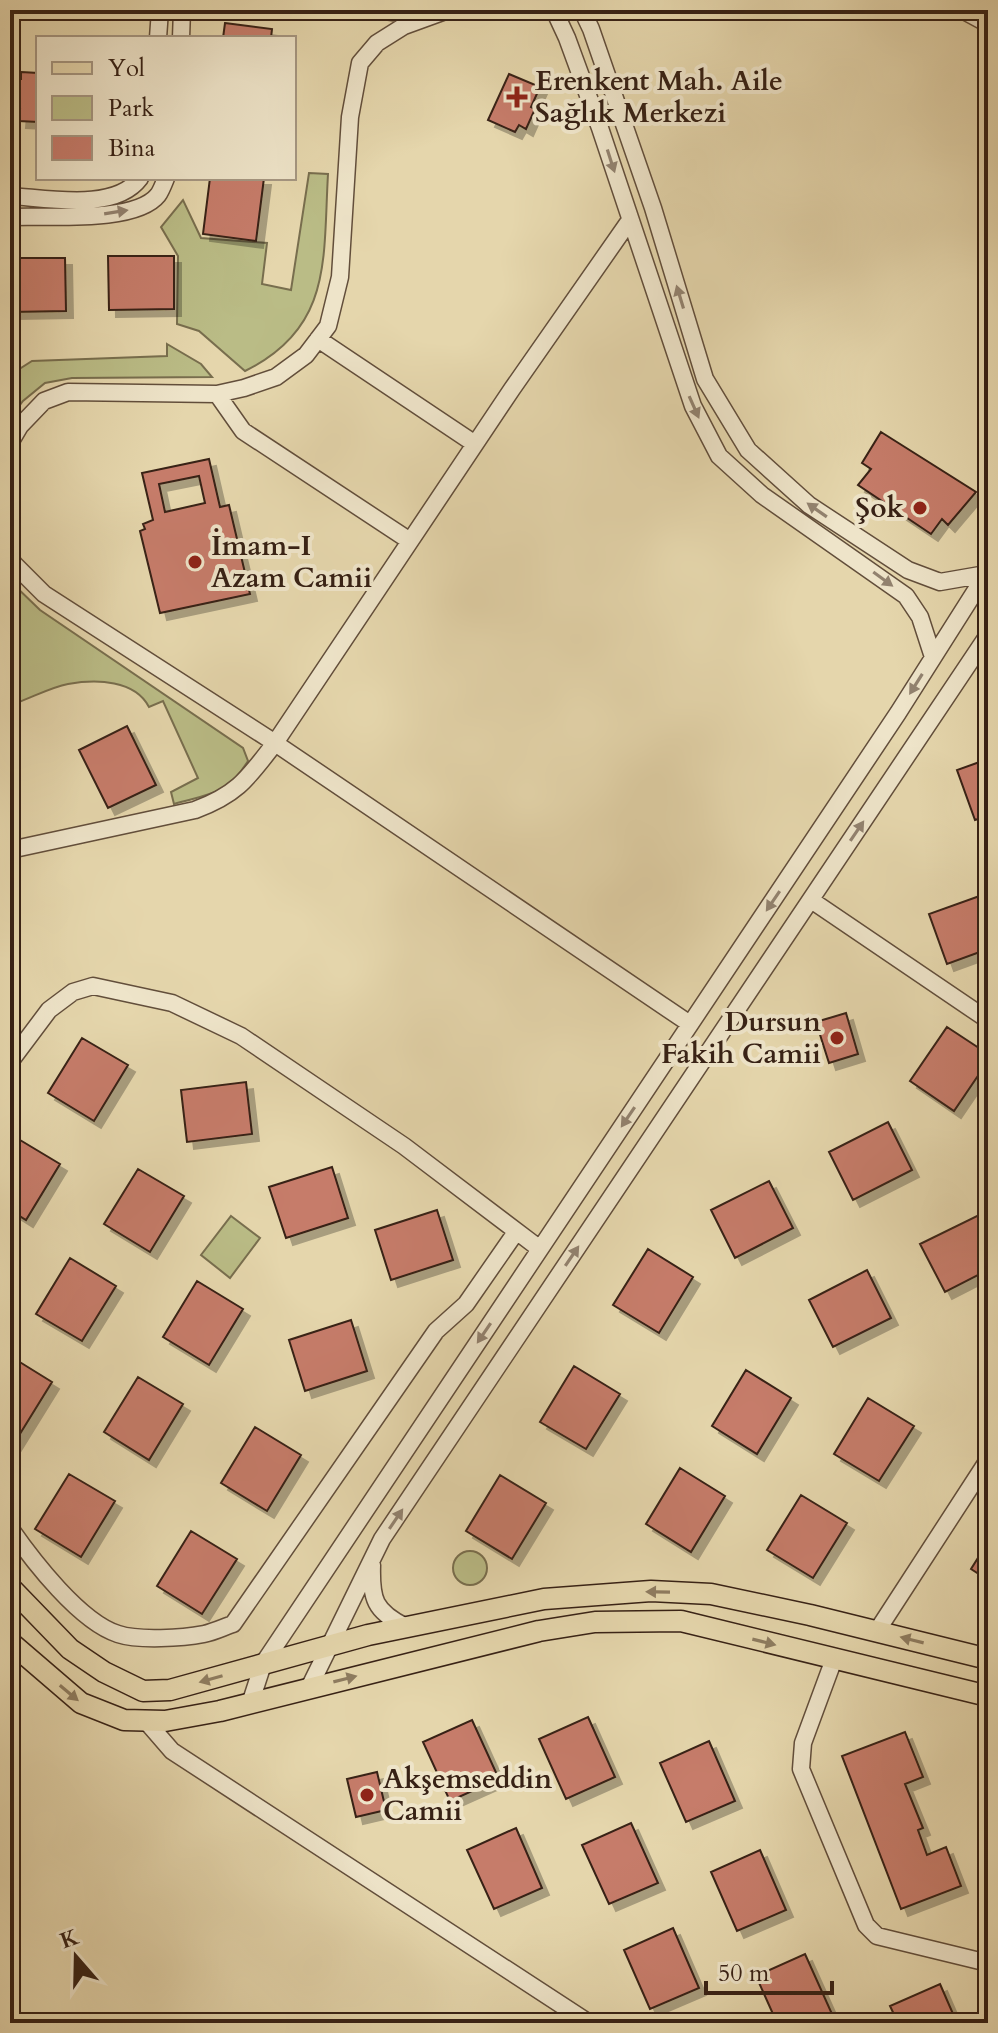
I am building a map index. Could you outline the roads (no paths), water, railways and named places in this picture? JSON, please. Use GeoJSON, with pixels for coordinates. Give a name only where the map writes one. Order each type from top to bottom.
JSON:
{"type":"FeatureCollection","features":[{"type":"Feature","properties":{"kind":"main road"},"geometry":{"type":"LineString","coordinates":[[10,1587],[70,1649],[104,1672],[143,1691],[170,1690],[406,1627],[544,1599],[651,1591],[711,1594],[988,1659]]}},
{"type":"Feature","properties":{"kind":"main road"},"geometry":{"type":"LineString","coordinates":[[10,1642],[81,1703],[124,1720],[165,1721],[250,1704],[539,1631],[595,1622],[681,1621],[988,1696]]}},
{"type":"Feature","properties":{"kind":"street"},"geometry":{"type":"LineString","coordinates":[[158,36],[160,10]]}},
{"type":"Feature","properties":{"kind":"street"},"geometry":{"type":"LineString","coordinates":[[181,36],[182,10]]}},
{"type":"Feature","properties":{"kind":"street"},"geometry":{"type":"LineString","coordinates":[[376,10],[431,16]]}},
{"type":"Feature","properties":{"kind":"street"},"geometry":{"type":"LineString","coordinates":[[10,443],[20,426],[44,401],[68,392],[217,394],[276,377],[306,355],[328,326],[340,277],[350,117],[360,63],[377,43],[404,26],[448,10]]}},
{"type":"Feature","properties":{"kind":"street"},"geometry":{"type":"LineString","coordinates":[[554,10],[600,128],[693,406],[719,456],[762,495],[906,596],[920,617],[933,657]]}},
{"type":"Feature","properties":{"kind":"street"},"geometry":{"type":"LineString","coordinates":[[582,10],[648,193],[705,379],[748,450],[809,505],[908,570],[940,582],[987,572]]}},
{"type":"Feature","properties":{"kind":"street"},"geometry":{"type":"LineString","coordinates":[[962,10],[988,24]]}},
{"type":"Feature","properties":{"kind":"street"},"geometry":{"type":"LineString","coordinates":[[10,196],[95,201],[133,188],[139,180]]}},
{"type":"Feature","properties":{"kind":"street"},"geometry":{"type":"LineString","coordinates":[[10,217],[113,214],[140,207],[157,196],[165,180]]}},
{"type":"Feature","properties":{"kind":"street"},"geometry":{"type":"LineString","coordinates":[[10,850],[195,810],[222,800],[246,782],[630,220]]}},
{"type":"Feature","properties":{"kind":"street"},"geometry":{"type":"LineString","coordinates":[[318,339],[475,444]]}},
{"type":"Feature","properties":{"kind":"street"},"geometry":{"type":"LineString","coordinates":[[217,394],[243,431],[410,541]]}},
{"type":"Feature","properties":{"kind":"street"},"geometry":{"type":"LineString","coordinates":[[10,554],[13,563],[44,594],[275,743],[690,1024]]}},
{"type":"Feature","properties":{"kind":"street"},"geometry":{"type":"LineString","coordinates":[[250,1704],[263,1664],[987,572]]}},
{"type":"Feature","properties":{"kind":"street"},"geometry":{"type":"LineString","coordinates":[[309,1688],[382,1539],[988,635]]}},
{"type":"Feature","properties":{"kind":"street"},"geometry":{"type":"LineString","coordinates":[[811,900],[988,1020]]}},
{"type":"Feature","properties":{"kind":"street"},"geometry":{"type":"LineString","coordinates":[[10,1062],[49,1010],[73,992],[93,986],[172,1003],[241,1036],[404,1146],[540,1249]]}},
{"type":"Feature","properties":{"kind":"street"},"geometry":{"type":"LineString","coordinates":[[10,1528],[28,1554],[86,1616],[119,1635],[159,1638],[205,1634],[233,1624],[436,1331],[466,1304],[516,1232]]}},
{"type":"Feature","properties":{"kind":"street"},"geometry":{"type":"LineString","coordinates":[[877,1631],[988,1460]]}},
{"type":"Feature","properties":{"kind":"street"},"geometry":{"type":"LineString","coordinates":[[373,1559],[371,1592],[390,1619],[406,1627]]}},
{"type":"Feature","properties":{"kind":"street"},"geometry":{"type":"LineString","coordinates":[[834,1659],[803,1743],[801,1769],[866,1925],[877,1936],[988,1963]]}},
{"type":"Feature","properties":{"kind":"street"},"geometry":{"type":"LineString","coordinates":[[146,1721],[172,1751],[589,2023]]}},
{"type":"Feature","properties":{"kind":"place","name":"Erenkent Mah. Aile Sağlık Merkezi"},"geometry":{"type":"Point","coordinates":[517,97]}},
{"type":"Feature","properties":{"kind":"place","name":"Şok"},"geometry":{"type":"Point","coordinates":[920,508]}},
{"type":"Feature","properties":{"kind":"place","name":"İmam-I Azam Camii"},"geometry":{"type":"Point","coordinates":[195,562]}},
{"type":"Feature","properties":{"kind":"place","name":"Dursun Fakih Camii"},"geometry":{"type":"Point","coordinates":[837,1038]}},
{"type":"Feature","properties":{"kind":"place","name":"Akşemseddin Camii"},"geometry":{"type":"Point","coordinates":[367,1795]}}]}
